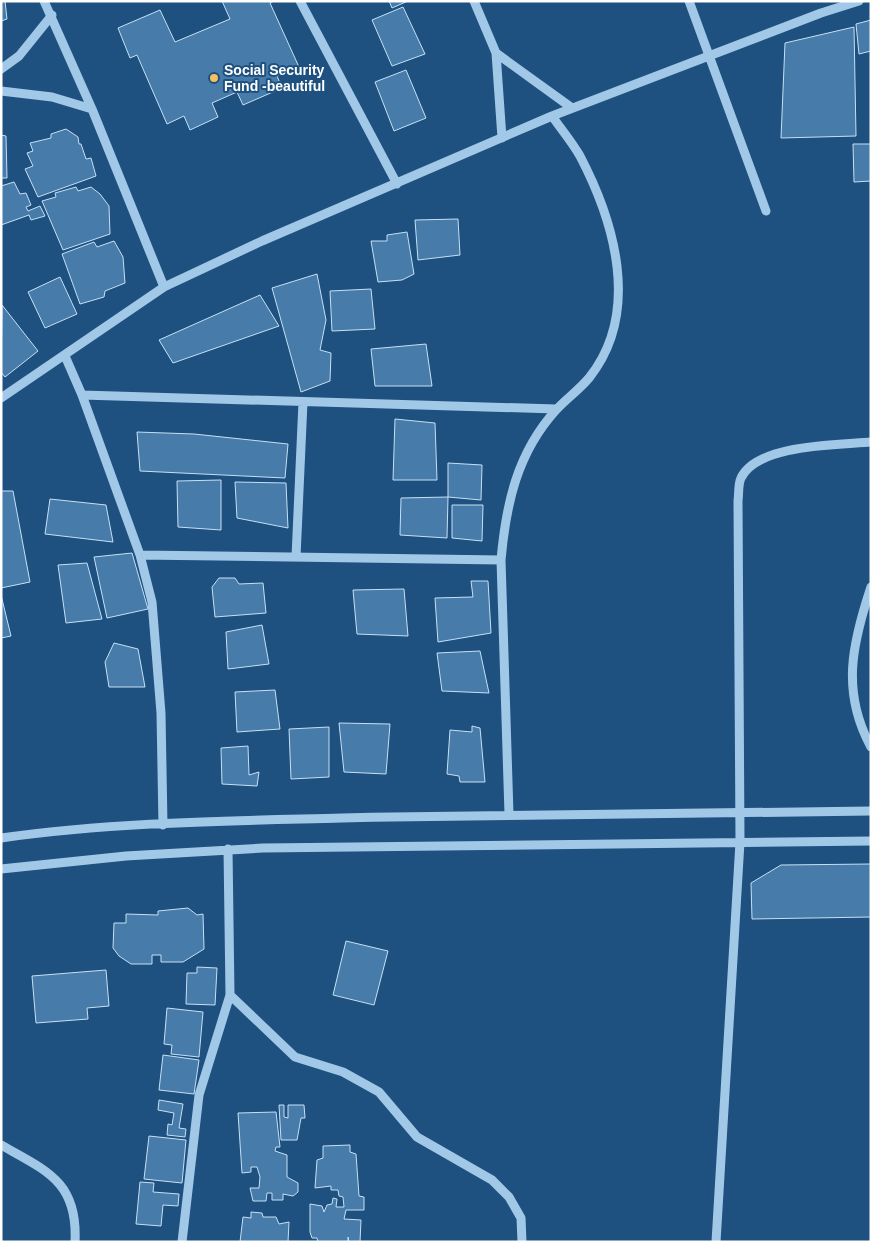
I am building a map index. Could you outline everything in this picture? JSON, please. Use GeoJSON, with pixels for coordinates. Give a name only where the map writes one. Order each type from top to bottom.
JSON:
{"type":"FeatureCollection","features":[{"type":"Feature","properties":{"kind":"street"},"geometry":{"type":"LineString","coordinates":[[44,1],[52,15],[92,109],[164,287]]}},
{"type":"Feature","properties":{"kind":"street"},"geometry":{"type":"LineString","coordinates":[[300,1],[397,184]]}},
{"type":"Feature","properties":{"kind":"street"},"geometry":{"type":"LineString","coordinates":[[474,1],[496,53],[502,138]]}},
{"type":"Feature","properties":{"kind":"street"},"geometry":{"type":"LineString","coordinates":[[688,1],[766,211]]}},
{"type":"Feature","properties":{"kind":"street"},"geometry":{"type":"LineString","coordinates":[[1,398],[164,287],[262,241],[552,116],[821,13],[859,1]]}},
{"type":"Feature","properties":{"kind":"street"},"geometry":{"type":"LineString","coordinates":[[1,69],[19,56],[52,15]]}},
{"type":"Feature","properties":{"kind":"street"},"geometry":{"type":"LineString","coordinates":[[496,53],[572,108]]}},
{"type":"Feature","properties":{"kind":"street"},"geometry":{"type":"LineString","coordinates":[[1,91],[52,97],[92,109]]}},
{"type":"Feature","properties":{"kind":"street"},"geometry":{"type":"LineString","coordinates":[[510,814],[501,560],[504,524],[512,488],[538,434],[556,409],[589,378],[604,353],[613,334],[618,296],[618,268],[608,224],[580,156],[552,116]]}},
{"type":"Feature","properties":{"kind":"street"},"geometry":{"type":"LineString","coordinates":[[64,356],[82,395],[140,555],[152,602],[161,712],[163,824]]}},
{"type":"Feature","properties":{"kind":"street"},"geometry":{"type":"LineString","coordinates":[[82,395],[556,409]]}},
{"type":"Feature","properties":{"kind":"street"},"geometry":{"type":"LineString","coordinates":[[296,557],[303,402]]}},
{"type":"Feature","properties":{"kind":"street"},"geometry":{"type":"LineString","coordinates":[[716,1242],[741,812],[738,501],[741,479],[751,465],[774,454],[804,448],[871,442]]}},
{"type":"Feature","properties":{"kind":"street"},"geometry":{"type":"LineString","coordinates":[[140,555],[501,560]]}},
{"type":"Feature","properties":{"kind":"street"},"geometry":{"type":"LineString","coordinates":[[871,587],[851,666],[852,692],[860,726],[871,747]]}},
{"type":"Feature","properties":{"kind":"street"},"geometry":{"type":"LineString","coordinates":[[1,838],[163,824],[510,814],[871,811]]}},
{"type":"Feature","properties":{"kind":"street"},"geometry":{"type":"LineString","coordinates":[[1,869],[107,858],[228,849],[871,841]]}},
{"type":"Feature","properties":{"kind":"street"},"geometry":{"type":"LineString","coordinates":[[182,1242],[199,1095],[230,995],[228,849]]}},
{"type":"Feature","properties":{"kind":"street"},"geometry":{"type":"LineString","coordinates":[[230,995],[295,1057],[343,1072],[379,1092],[417,1137],[492,1180],[509,1197],[520,1218],[522,1242]]}},
{"type":"Feature","properties":{"kind":"street"},"geometry":{"type":"LineString","coordinates":[[1,1145],[35,1164],[59,1182],[73,1206],[75,1242]]}},
{"type":"Feature","properties":{"kind":"building"},"geometry":{"type":"Polygon","coordinates":[[[1,1],[5,1],[7,19],[1,21],[1,1]]]}},
{"type":"Feature","properties":{"kind":"building"},"geometry":{"type":"Polygon","coordinates":[[[222,1],[274,1],[270,3],[299,67],[277,76],[282,88],[243,105],[237,92],[212,103],[218,117],[190,130],[184,116],[167,124],[137,55],[130,58],[118,28],[160,10],[175,42],[230,19],[222,1]]]}},
{"type":"Feature","properties":{"kind":"building"},"geometry":{"type":"Polygon","coordinates":[[[389,1],[408,1],[392,8],[389,1]]]}},
{"type":"Feature","properties":{"kind":"building"},"geometry":{"type":"Polygon","coordinates":[[[403,7],[425,54],[392,66],[372,20],[403,7]]]}},
{"type":"Feature","properties":{"kind":"building"},"geometry":{"type":"Polygon","coordinates":[[[871,20],[871,51],[859,54],[856,24],[871,20]]]}},
{"type":"Feature","properties":{"kind":"building"},"geometry":{"type":"Polygon","coordinates":[[[854,27],[856,136],[781,138],[785,43],[854,27]]]}},
{"type":"Feature","properties":{"kind":"building"},"geometry":{"type":"Polygon","coordinates":[[[406,70],[426,118],[394,131],[375,82],[406,70]]]}},
{"type":"Feature","properties":{"kind":"building"},"geometry":{"type":"Polygon","coordinates":[[[66,129],[78,137],[86,159],[91,158],[96,176],[38,197],[25,169],[33,166],[27,153],[33,151],[30,143],[51,138],[51,134],[66,129]]]}},
{"type":"Feature","properties":{"kind":"building"},"geometry":{"type":"Polygon","coordinates":[[[1,135],[6,136],[7,178],[1,178],[1,135]]]}},
{"type":"Feature","properties":{"kind":"building"},"geometry":{"type":"Polygon","coordinates":[[[853,144],[871,144],[871,181],[854,182],[853,144]]]}},
{"type":"Feature","properties":{"kind":"building"},"geometry":{"type":"Polygon","coordinates":[[[14,182],[20,194],[26,193],[31,205],[26,207],[28,211],[40,206],[45,216],[31,220],[29,215],[1,225],[1,186],[14,182]]]}},
{"type":"Feature","properties":{"kind":"building"},"geometry":{"type":"Polygon","coordinates":[[[76,187],[78,191],[91,187],[100,194],[109,206],[110,234],[63,250],[42,201],[56,197],[55,193],[76,187]]]}},
{"type":"Feature","properties":{"kind":"building"},"geometry":{"type":"Polygon","coordinates":[[[458,219],[460,255],[418,260],[415,220],[458,219]]]}},
{"type":"Feature","properties":{"kind":"building"},"geometry":{"type":"Polygon","coordinates":[[[407,232],[414,274],[402,280],[378,282],[371,241],[387,241],[387,235],[407,232]]]}},
{"type":"Feature","properties":{"kind":"building"},"geometry":{"type":"Polygon","coordinates":[[[114,241],[123,257],[125,283],[105,291],[104,297],[80,304],[62,254],[94,242],[97,247],[114,241]]]}},
{"type":"Feature","properties":{"kind":"building"},"geometry":{"type":"Polygon","coordinates":[[[317,274],[326,320],[320,350],[331,353],[330,381],[301,392],[272,288],[317,274]]]}},
{"type":"Feature","properties":{"kind":"building"},"geometry":{"type":"Polygon","coordinates":[[[60,277],[77,314],[45,328],[28,292],[60,277]]]}},
{"type":"Feature","properties":{"kind":"building"},"geometry":{"type":"Polygon","coordinates":[[[371,289],[375,329],[332,331],[330,291],[371,289]]]}},
{"type":"Feature","properties":{"kind":"building"},"geometry":{"type":"Polygon","coordinates":[[[260,295],[279,326],[173,363],[159,340],[260,295]]]}},
{"type":"Feature","properties":{"kind":"building"},"geometry":{"type":"Polygon","coordinates":[[[2,305],[38,351],[5,377],[1,372],[2,305]]]}},
{"type":"Feature","properties":{"kind":"building"},"geometry":{"type":"Polygon","coordinates":[[[426,344],[432,386],[375,386],[371,349],[426,344]]]}},
{"type":"Feature","properties":{"kind":"building"},"geometry":{"type":"Polygon","coordinates":[[[395,419],[435,423],[437,480],[393,480],[395,419]]]}},
{"type":"Feature","properties":{"kind":"building"},"geometry":{"type":"Polygon","coordinates":[[[137,432],[194,434],[288,444],[285,478],[140,471],[137,432]]]}},
{"type":"Feature","properties":{"kind":"building"},"geometry":{"type":"Polygon","coordinates":[[[448,463],[482,465],[481,500],[448,497],[448,463]]]}},
{"type":"Feature","properties":{"kind":"building"},"geometry":{"type":"Polygon","coordinates":[[[221,480],[221,530],[178,527],[177,481],[221,480]]]}},
{"type":"Feature","properties":{"kind":"building"},"geometry":{"type":"Polygon","coordinates":[[[235,482],[286,483],[288,528],[237,518],[235,482]]]}},
{"type":"Feature","properties":{"kind":"building"},"geometry":{"type":"Polygon","coordinates":[[[1,491],[13,491],[30,582],[1,588],[1,491]]]}},
{"type":"Feature","properties":{"kind":"building"},"geometry":{"type":"Polygon","coordinates":[[[448,497],[447,538],[400,535],[401,498],[448,497]]]}},
{"type":"Feature","properties":{"kind":"building"},"geometry":{"type":"Polygon","coordinates":[[[50,499],[106,505],[113,542],[45,534],[50,499]]]}},
{"type":"Feature","properties":{"kind":"building"},"geometry":{"type":"Polygon","coordinates":[[[452,505],[483,505],[482,541],[452,538],[452,505]]]}},
{"type":"Feature","properties":{"kind":"building"},"geometry":{"type":"Polygon","coordinates":[[[132,553],[148,609],[107,618],[94,557],[132,553]]]}},
{"type":"Feature","properties":{"kind":"building"},"geometry":{"type":"Polygon","coordinates":[[[87,563],[102,619],[66,623],[58,565],[87,563]]]}},
{"type":"Feature","properties":{"kind":"building"},"geometry":{"type":"Polygon","coordinates":[[[219,578],[235,578],[239,584],[263,583],[266,613],[215,617],[212,587],[219,578]]]}},
{"type":"Feature","properties":{"kind":"building"},"geometry":{"type":"Polygon","coordinates":[[[471,581],[488,581],[491,633],[438,642],[435,598],[473,597],[471,581]]]}},
{"type":"Feature","properties":{"kind":"building"},"geometry":{"type":"Polygon","coordinates":[[[404,589],[408,636],[357,634],[353,590],[404,589]]]}},
{"type":"Feature","properties":{"kind":"building"},"geometry":{"type":"Polygon","coordinates":[[[1,595],[11,636],[1,638],[1,595]]]}},
{"type":"Feature","properties":{"kind":"building"},"geometry":{"type":"Polygon","coordinates":[[[262,625],[269,664],[228,669],[226,632],[262,625]]]}},
{"type":"Feature","properties":{"kind":"building"},"geometry":{"type":"Polygon","coordinates":[[[114,643],[138,649],[145,687],[109,687],[105,662],[114,643]]]}},
{"type":"Feature","properties":{"kind":"building"},"geometry":{"type":"Polygon","coordinates":[[[480,651],[489,693],[442,691],[437,653],[480,651]]]}},
{"type":"Feature","properties":{"kind":"building"},"geometry":{"type":"Polygon","coordinates":[[[275,690],[280,729],[237,732],[235,692],[275,690]]]}},
{"type":"Feature","properties":{"kind":"building"},"geometry":{"type":"Polygon","coordinates":[[[339,723],[390,724],[386,774],[344,772],[339,723]]]}},
{"type":"Feature","properties":{"kind":"building"},"geometry":{"type":"Polygon","coordinates":[[[472,726],[480,728],[485,782],[460,782],[459,776],[447,774],[450,730],[472,732],[472,726]]]}},
{"type":"Feature","properties":{"kind":"building"},"geometry":{"type":"Polygon","coordinates":[[[329,727],[329,777],[291,779],[289,729],[329,727]]]}},
{"type":"Feature","properties":{"kind":"building"},"geometry":{"type":"Polygon","coordinates":[[[248,746],[249,775],[259,772],[257,786],[222,784],[221,748],[248,746]]]}},
{"type":"Feature","properties":{"kind":"building"},"geometry":{"type":"Polygon","coordinates":[[[871,864],[871,917],[752,919],[751,883],[781,865],[871,864]]]}},
{"type":"Feature","properties":{"kind":"building"},"geometry":{"type":"Polygon","coordinates":[[[188,908],[197,915],[203,914],[204,949],[183,962],[161,962],[161,955],[152,955],[152,964],[131,964],[119,956],[113,948],[114,923],[126,923],[126,914],[158,915],[158,911],[188,908]]]}},
{"type":"Feature","properties":{"kind":"building"},"geometry":{"type":"Polygon","coordinates":[[[346,941],[388,951],[374,1005],[333,995],[346,941]]]}},
{"type":"Feature","properties":{"kind":"building"},"geometry":{"type":"Polygon","coordinates":[[[197,967],[217,968],[215,1005],[186,1004],[187,973],[197,973],[197,967]]]}},
{"type":"Feature","properties":{"kind":"building"},"geometry":{"type":"Polygon","coordinates":[[[106,970],[109,1006],[87,1008],[88,1019],[36,1023],[32,976],[106,970]]]}},
{"type":"Feature","properties":{"kind":"building"},"geometry":{"type":"Polygon","coordinates":[[[167,1008],[203,1012],[199,1057],[171,1054],[172,1045],[164,1044],[167,1008]]]}},
{"type":"Feature","properties":{"kind":"building"},"geometry":{"type":"Polygon","coordinates":[[[163,1055],[199,1060],[194,1094],[159,1090],[163,1055]]]}},
{"type":"Feature","properties":{"kind":"building"},"geometry":{"type":"Polygon","coordinates":[[[159,1100],[183,1104],[179,1128],[186,1129],[185,1137],[167,1135],[168,1124],[172,1125],[174,1113],[158,1110],[159,1100]]]}},
{"type":"Feature","properties":{"kind":"building"},"geometry":{"type":"Polygon","coordinates":[[[279,1105],[284,1105],[284,1117],[288,1118],[288,1105],[304,1105],[305,1118],[301,1118],[297,1140],[281,1140],[279,1105]]]}},
{"type":"Feature","properties":{"kind":"building"},"geometry":{"type":"Polygon","coordinates":[[[276,1112],[280,1147],[276,1147],[275,1151],[287,1155],[287,1177],[298,1183],[298,1192],[293,1196],[283,1194],[283,1200],[272,1200],[272,1193],[267,1193],[266,1201],[253,1201],[250,1188],[259,1188],[260,1177],[257,1167],[251,1167],[251,1172],[242,1173],[238,1113],[276,1112]]]}},
{"type":"Feature","properties":{"kind":"building"},"geometry":{"type":"Polygon","coordinates":[[[149,1136],[186,1140],[182,1183],[144,1179],[149,1136]]]}},
{"type":"Feature","properties":{"kind":"building"},"geometry":{"type":"Polygon","coordinates":[[[350,1145],[350,1152],[356,1154],[359,1196],[364,1197],[364,1210],[346,1210],[344,1219],[361,1220],[360,1242],[349,1242],[348,1237],[348,1242],[318,1242],[317,1238],[312,1238],[310,1232],[310,1204],[322,1206],[324,1212],[327,1205],[332,1204],[333,1198],[337,1199],[336,1207],[344,1207],[343,1197],[339,1196],[338,1190],[331,1190],[331,1186],[315,1188],[317,1160],[323,1158],[323,1146],[350,1145]]]}},
{"type":"Feature","properties":{"kind":"building"},"geometry":{"type":"Polygon","coordinates":[[[140,1182],[154,1183],[153,1192],[179,1194],[178,1206],[163,1205],[161,1226],[136,1224],[140,1182]]]}},
{"type":"Feature","properties":{"kind":"building"},"geometry":{"type":"Polygon","coordinates":[[[251,1212],[262,1213],[263,1217],[276,1217],[279,1224],[289,1222],[288,1242],[240,1242],[243,1217],[251,1218],[251,1212]]]}},
{"type":"Feature","properties":{"kind":"place","name":"Social Security Fund -beautiful"},"geometry":{"type":"Point","coordinates":[214,78]}}]}
